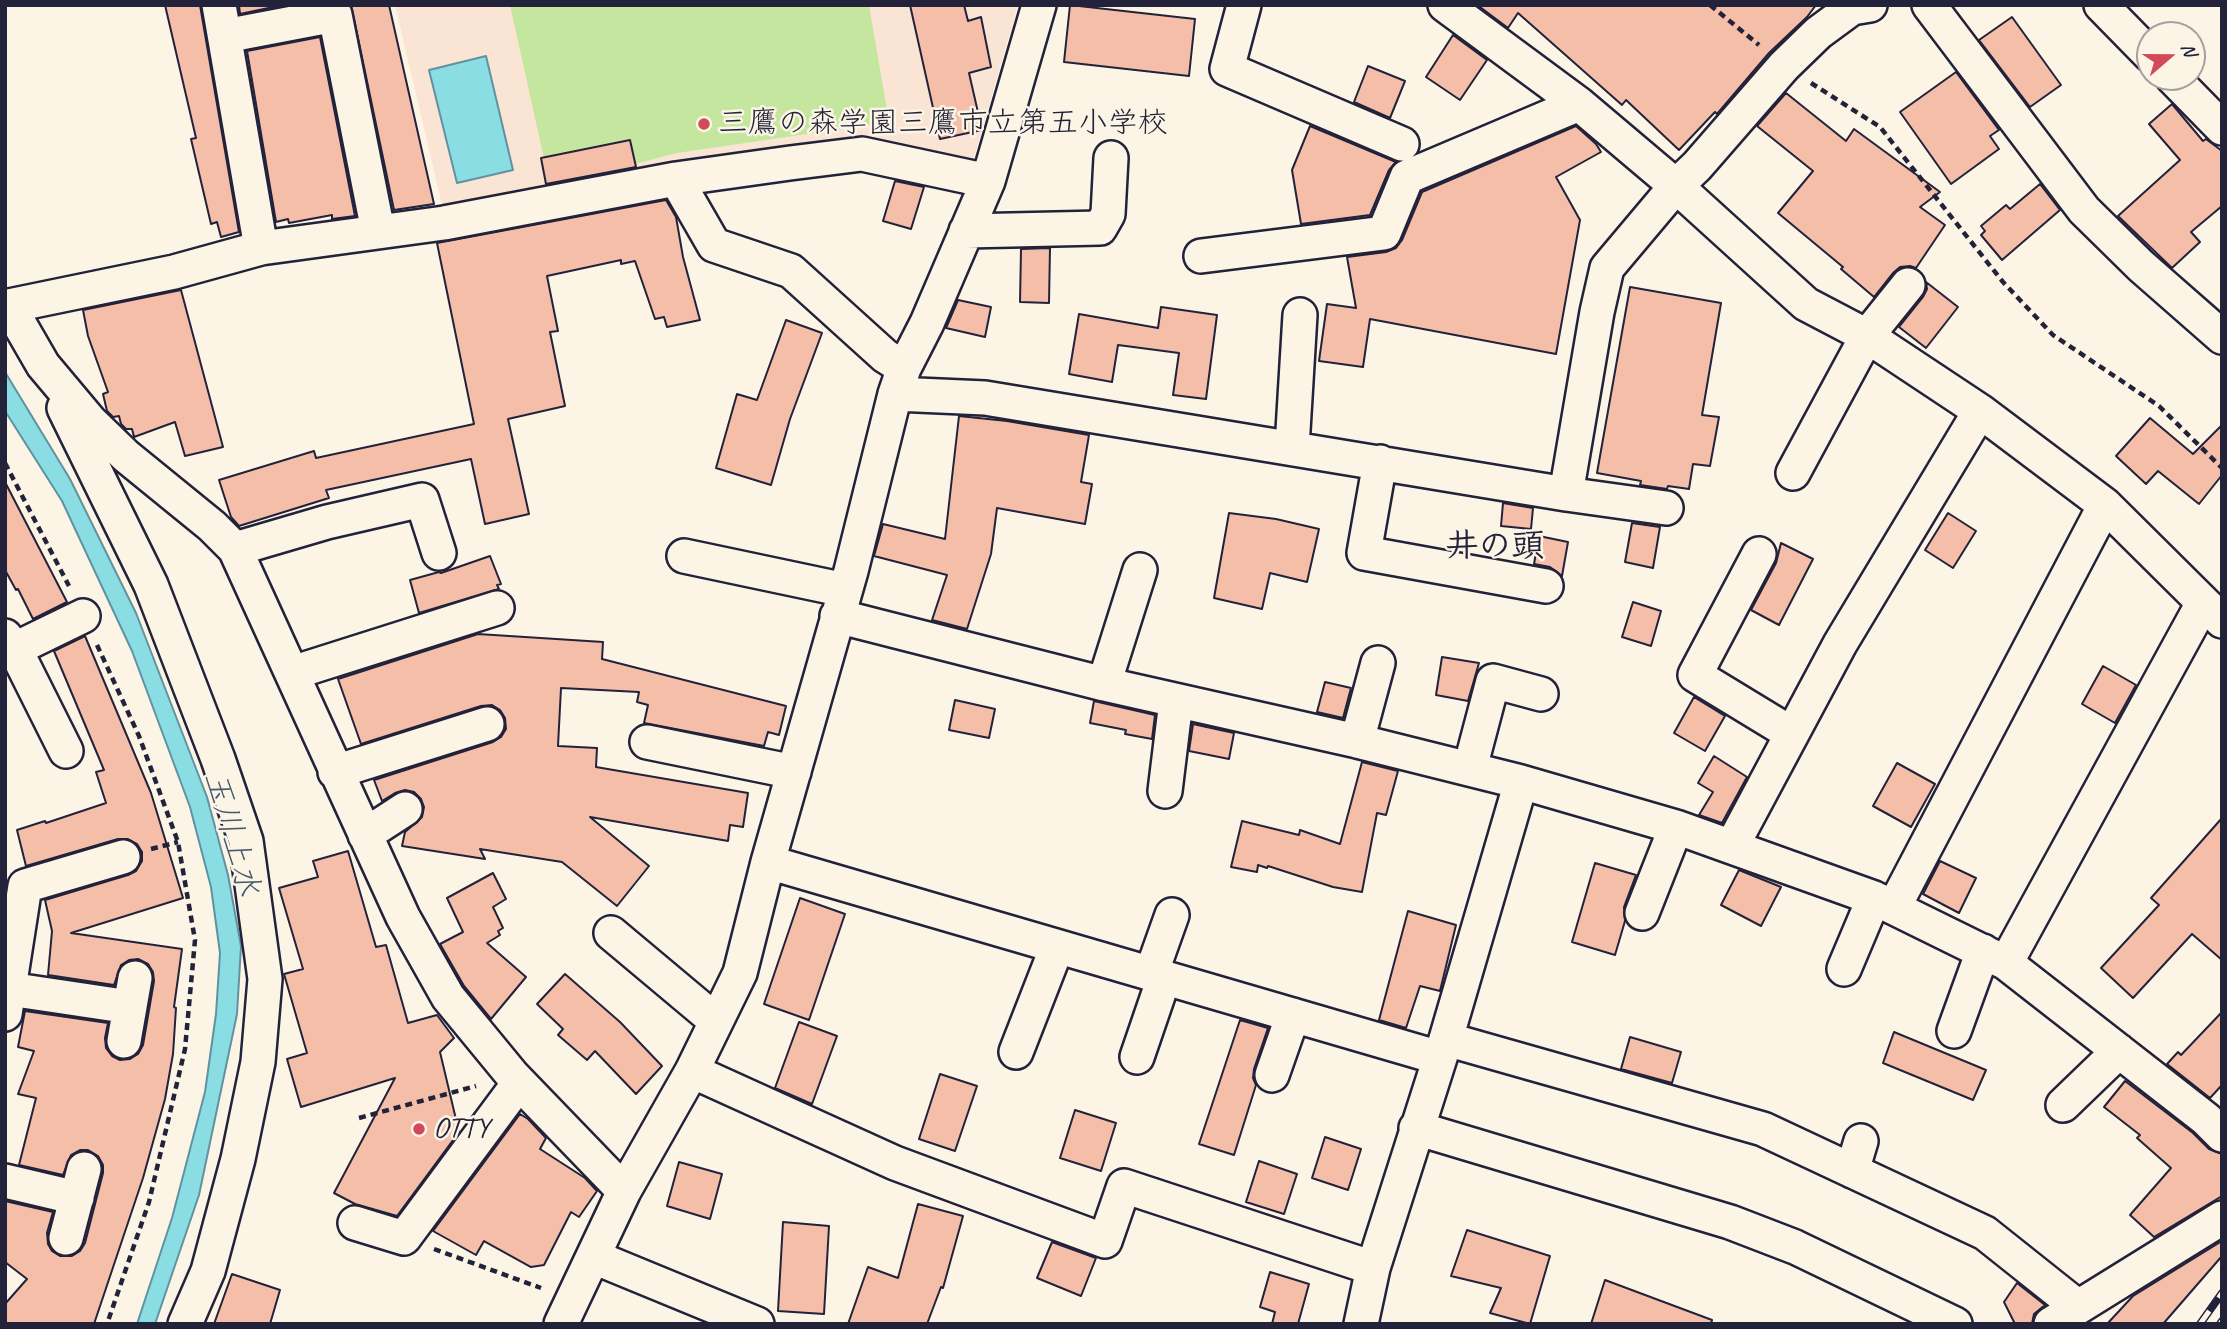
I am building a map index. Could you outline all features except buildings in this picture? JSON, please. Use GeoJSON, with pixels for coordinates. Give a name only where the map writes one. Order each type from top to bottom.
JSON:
{"type":"FeatureCollection","features":[{"type":"Feature","properties":{"kind":"street"},"geometry":{"type":"LineString","coordinates":[[566,1312],[624,1191],[692,1071],[740,973],[899,381],[928,323],[988,181],[1039,5]]}},
{"type":"Feature","properties":{"kind":"street"},"geometry":{"type":"LineString","coordinates":[[1244,5],[1227,69],[1402,144]]}},
{"type":"Feature","properties":{"kind":"street"},"geometry":{"type":"LineString","coordinates":[[1445,5],[1579,104],[1676,186],[1806,304],[1867,336],[1980,411],[2105,505],[2213,612],[1994,957],[1954,1031]]}},
{"type":"Feature","properties":{"kind":"street"},"geometry":{"type":"LineString","coordinates":[[1566,494],[1597,312],[1608,268],[1676,186],[1697,166],[1784,66],[1818,33],[1852,8],[1870,5]]}},
{"type":"Feature","properties":{"kind":"street"},"geometry":{"type":"LineString","coordinates":[[1929,5],[2084,210],[2141,266],[2222,337]]}},
{"type":"Feature","properties":{"kind":"street"},"geometry":{"type":"LineString","coordinates":[[2101,5],[2136,41]]}},
{"type":"Feature","properties":{"kind":"street"},"geometry":{"type":"LineString","coordinates":[[261,248],[222,21],[335,15],[378,231]]}},
{"type":"Feature","properties":{"kind":"street"},"geometry":{"type":"LineString","coordinates":[[2186,91],[2222,128]]}},
{"type":"Feature","properties":{"kind":"street"},"geometry":{"type":"LineString","coordinates":[[1200,256],[1384,233],[1406,177],[1579,104]]}},
{"type":"Feature","properties":{"kind":"street"},"geometry":{"type":"LineString","coordinates":[[624,1191],[516,1080],[448,997],[403,917],[235,550],[212,526],[126,456],[90,421],[43,365],[9,306],[174,272],[261,248],[444,223],[676,179],[862,154],[988,181]]}},
{"type":"Feature","properties":{"kind":"street"},"geometry":{"type":"LineString","coordinates":[[966,231],[1100,228],[1108,214],[1111,158]]}},
{"type":"Feature","properties":{"kind":"street"},"geometry":{"type":"LineString","coordinates":[[676,179],[714,246],[790,271],[885,356],[899,381],[985,398],[1566,494],[1666,508]]}},
{"type":"Feature","properties":{"kind":"street"},"geometry":{"type":"LineString","coordinates":[[1793,473],[1867,336],[1908,285]]}},
{"type":"Feature","properties":{"kind":"street"},"geometry":{"type":"LineString","coordinates":[[1292,447],[1300,315]]}},
{"type":"Feature","properties":{"kind":"street"},"geometry":{"type":"LineString","coordinates":[[64,408],[151,585],[219,759],[246,841],[265,979],[258,1062],[238,1159],[208,1272],[185,1324]]}},
{"type":"Feature","properties":{"kind":"street"},"geometry":{"type":"LineString","coordinates":[[1732,846],[1840,644],[1980,411]]}},
{"type":"Feature","properties":{"kind":"street"},"geometry":{"type":"LineString","coordinates":[[1380,462],[1364,553],[1546,586]]}},
{"type":"Feature","properties":{"kind":"street"},"geometry":{"type":"LineString","coordinates":[[235,550],[327,522],[422,500],[439,553]]}},
{"type":"Feature","properties":{"kind":"street"},"geometry":{"type":"LineString","coordinates":[[1844,969],[2105,505]]}},
{"type":"Feature","properties":{"kind":"street"},"geometry":{"type":"LineString","coordinates":[[1759,554],[1695,675],[1792,734]]}},
{"type":"Feature","properties":{"kind":"street"},"geometry":{"type":"LineString","coordinates":[[684,556],[1104,684],[1469,768],[1676,827],[1732,846],[1884,902],[1994,957],[2119,1051],[2217,1119]]}},
{"type":"Feature","properties":{"kind":"street"},"geometry":{"type":"LineString","coordinates":[[1104,684],[1140,570]]}},
{"type":"Feature","properties":{"kind":"street"},"geometry":{"type":"LineString","coordinates":[[292,673],[497,608]]}},
{"type":"Feature","properties":{"kind":"street"},"geometry":{"type":"LineString","coordinates":[[66,751],[8,646],[83,616]]}},
{"type":"Feature","properties":{"kind":"street"},"geometry":{"type":"LineString","coordinates":[[1357,741],[1378,663]]}},
{"type":"Feature","properties":{"kind":"street"},"geometry":{"type":"LineString","coordinates":[[1469,768],[1493,681],[1541,694]]}},
{"type":"Feature","properties":{"kind":"street"},"geometry":{"type":"LineString","coordinates":[[1165,791],[1176,701]]}},
{"type":"Feature","properties":{"kind":"street"},"geometry":{"type":"LineString","coordinates":[[335,772],[487,724]]}},
{"type":"Feature","properties":{"kind":"street"},"geometry":{"type":"LineString","coordinates":[[647,742],[794,772]]}},
{"type":"Feature","properties":{"kind":"street"},"geometry":{"type":"LineString","coordinates":[[1361,1324],[1373,1268],[1443,1049],[1521,782]]}},
{"type":"Feature","properties":{"kind":"street"},"geometry":{"type":"LineString","coordinates":[[365,835],[405,809]]}},
{"type":"Feature","properties":{"kind":"street"},"geometry":{"type":"LineString","coordinates":[[1642,913],[1676,827]]}},
{"type":"Feature","properties":{"kind":"street"},"geometry":{"type":"LineString","coordinates":[[123,857],[25,887],[10,945],[7,1002],[132,993],[124,1041]]}},
{"type":"Feature","properties":{"kind":"street"},"geometry":{"type":"LineString","coordinates":[[768,862],[1293,1016],[1443,1049],[1763,1129],[1857,1156],[1985,1233],[2065,1315],[2222,1219]]}},
{"type":"Feature","properties":{"kind":"street"},"geometry":{"type":"LineString","coordinates":[[1138,1057],[1172,915]]}},
{"type":"Feature","properties":{"kind":"street"},"geometry":{"type":"LineString","coordinates":[[611,933],[716,1021]]}},
{"type":"Feature","properties":{"kind":"street"},"geometry":{"type":"LineString","coordinates":[[1016,1052],[1057,947]]}},
{"type":"Feature","properties":{"kind":"street"},"geometry":{"type":"LineString","coordinates":[[1272,1075],[1293,1016]]}},
{"type":"Feature","properties":{"kind":"street"},"geometry":{"type":"LineString","coordinates":[[2063,1105],[2119,1051]]}},
{"type":"Feature","properties":{"kind":"street"},"geometry":{"type":"LineString","coordinates":[[692,1071],[895,1163],[1105,1241],[1124,1186],[1373,1268]]}},
{"type":"Feature","properties":{"kind":"street"},"geometry":{"type":"LineString","coordinates":[[355,1223],[404,1238],[516,1080]]}},
{"type":"Feature","properties":{"kind":"street"},"geometry":{"type":"LineString","coordinates":[[1416,1128],[1730,1222],[1795,1247],[1955,1324]]}},
{"type":"Feature","properties":{"kind":"street"},"geometry":{"type":"LineString","coordinates":[[5,1181],[80,1184],[66,1238]]}},
{"type":"Feature","properties":{"kind":"street"},"geometry":{"type":"LineString","coordinates":[[594,1257],[757,1324]]}},
{"type":"Feature","properties":{"kind":"path"},"geometry":{"type":"LineString","coordinates":[[1710,5],[1784,66],[1880,127],[2003,282],[2053,335],[2159,406],[2222,468]]}},
{"type":"Feature","properties":{"kind":"path"},"geometry":{"type":"LineString","coordinates":[[5,463],[83,616],[139,736],[178,842],[194,940],[185,1049],[149,1202],[107,1324]]}},
{"type":"Feature","properties":{"kind":"path"},"geometry":{"type":"LineString","coordinates":[[359,1118],[516,1080]]}},
{"type":"Feature","properties":{"kind":"path"},"geometry":{"type":"LineString","coordinates":[[404,1238],[566,1312]]}},
{"type":"Feature","properties":{"kind":"shaded area","name":"三鷹の森学園三鷹市立第五小学校"},"geometry":{"type":"Polygon","coordinates":[[[395,5],[1018,5],[970,171],[859,142],[444,213],[395,5]]]}},
{"type":"Feature","properties":{"kind":"green space"},"geometry":{"type":"Polygon","coordinates":[[[510,5],[869,5],[889,122],[677,153],[550,186],[510,5]]]}},
{"type":"Feature","properties":{"kind":"water"},"geometry":{"type":"Polygon","coordinates":[[[486,56],[513,170],[457,183],[429,70],[486,56]]]}},
{"type":"Feature","properties":{"kind":"water"},"geometry":{"type":"Polygon","coordinates":[[[5,372],[70,479],[136,613],[207,797],[228,875],[241,946],[237,1014],[199,1195],[155,1324],[137,1324],[172,1218],[205,1092],[216,1014],[220,953],[211,887],[190,807],[132,651],[62,501],[5,411],[5,372]]]}},
{"type":"Feature","properties":{"kind":"railway"},"geometry":{"type":"LineString","coordinates":[[2200,1324],[2222,1293]]}},
{"type":"Feature","properties":{"kind":"place","name":"三鷹の森学園三鷹市立第五小学校"},"geometry":{"type":"Point","coordinates":[704,124]}},
{"type":"Feature","properties":{"kind":"place","name":"OTTY"},"geometry":{"type":"Point","coordinates":[419,1129]}},
{"type":"Feature","properties":{"kind":"district","name":"井の頭"},"geometry":{"type":"Point","coordinates":[1495,547]}},
{"type":"Feature","properties":{"kind":"water label","name":"玉川上水"},"geometry":{"type":"Point","coordinates":[231,834]}}]}
